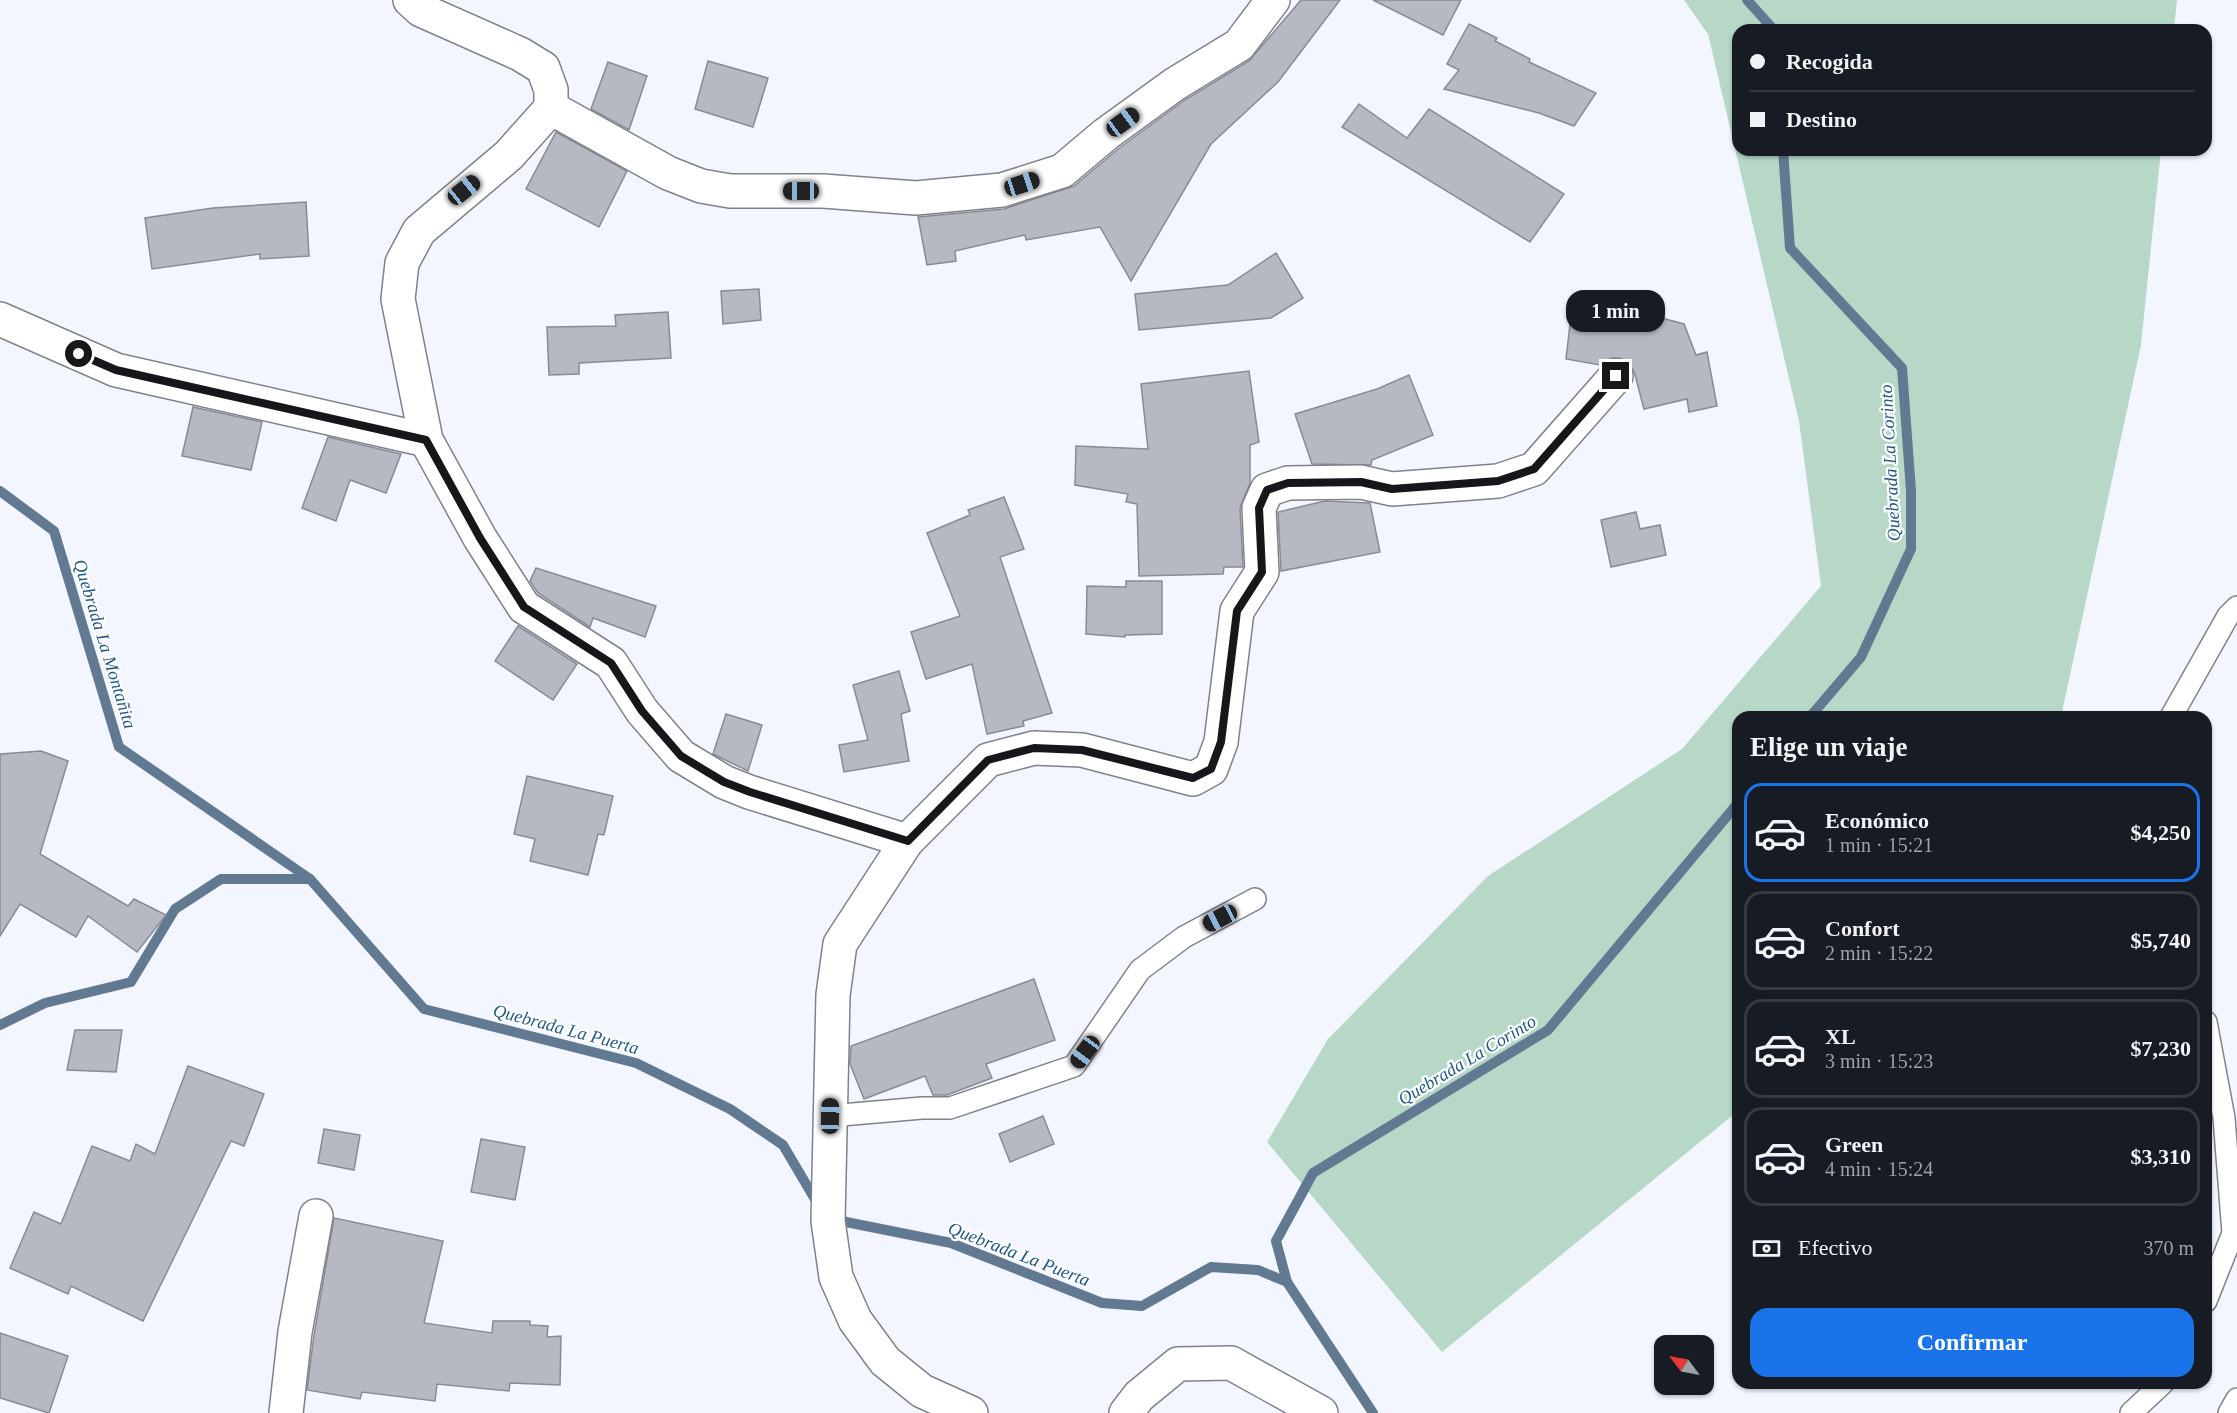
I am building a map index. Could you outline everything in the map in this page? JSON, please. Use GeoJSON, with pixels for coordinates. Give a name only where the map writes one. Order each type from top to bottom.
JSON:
{"type":"FeatureCollection","features":[{"type":"Feature","properties":{"kind":"street"},"geometry":{"type":"LineString","coordinates":[[410,0],[421,10],[520,54],[543,68],[551,90],[550,108],[509,154],[419,231],[402,263],[398,299],[426,440],[480,538],[524,607],[611,663],[642,711],[681,756],[724,782],[750,792],[908,841]]}},
{"type":"Feature","properties":{"kind":"street"},"geometry":{"type":"LineString","coordinates":[[550,108],[668,173],[701,186],[730,191],[823,190],[916,198],[1002,190],[1062,171],[1106,134],[1175,84],[1239,45],[1273,0]]}},
{"type":"Feature","properties":{"kind":"street"},"geometry":{"type":"LineString","coordinates":[[0,319],[116,370],[426,440]]}},
{"type":"Feature","properties":{"kind":"street"},"geometry":{"type":"LineString","coordinates":[[971,1413],[922,1391],[885,1361],[855,1320],[836,1277],[828,1213],[833,994],[840,944],[908,841],[988,760],[1034,748],[1082,750],[1193,778],[1211,769],[1221,742],[1237,611],[1262,572],[1259,508],[1267,490],[1288,483],[1361,482],[1392,489],[1498,481],[1534,469],[1616,376]]}},
{"type":"Feature","properties":{"kind":"street"},"geometry":{"type":"LineString","coordinates":[[286,1413],[295,1332],[316,1216]]}},
{"type":"Feature","properties":{"kind":"street"},"geometry":{"type":"LineString","coordinates":[[1126,1413],[1139,1396],[1178,1364],[1231,1363],[1321,1413]]}},
{"type":"Feature","properties":{"kind":"lane"},"geometry":{"type":"LineString","coordinates":[[2174,711],[2228,616],[2237,607]]}},
{"type":"Feature","properties":{"kind":"lane"},"geometry":{"type":"LineString","coordinates":[[830,1116],[922,1108],[950,1108],[1074,1066],[1140,970],[1184,937],[1255,899]]}},
{"type":"Feature","properties":{"kind":"lane"},"geometry":{"type":"LineString","coordinates":[[2212,1054],[2224,1118],[2233,1233],[2212,1286]]}},
{"type":"Feature","properties":{"kind":"lane"},"geometry":{"type":"LineString","coordinates":[[2132,1413],[2157,1389]]}},
{"type":"Feature","properties":{"kind":"lane"},"geometry":{"type":"LineString","coordinates":[[2229,1413],[2237,1399]]}},
{"type":"Feature","properties":{"kind":"green space"},"geometry":{"type":"Polygon","coordinates":[[[1684,0],[2177,0],[2175,24],[1732,24],[1732,136],[1708,34],[1684,0]]]}},
{"type":"Feature","properties":{"kind":"green space"},"geometry":{"type":"Polygon","coordinates":[[[1737,156],[2160,156],[2141,345],[2062,711],[1732,711],[1732,1116],[1442,1352],[1267,1142],[1328,1039],[1488,876],[1682,749],[1821,586],[1799,421],[1737,156]]]}},
{"type":"Feature","properties":{"kind":"building"},"geometry":{"type":"Polygon","coordinates":[[[1301,0],[1340,0],[1278,82],[1211,144],[1131,281],[1100,227],[1026,240],[1025,235],[955,251],[956,261],[927,265],[918,217],[1004,209],[1074,186],[1118,149],[1185,100],[1249,61],[1301,0]]]}},
{"type":"Feature","properties":{"kind":"building"},"geometry":{"type":"Polygon","coordinates":[[[1373,0],[1461,0],[1443,35],[1373,0]]]}},
{"type":"Feature","properties":{"kind":"building"},"geometry":{"type":"Polygon","coordinates":[[[1469,24],[1497,38],[1495,41],[1530,59],[1529,62],[1596,93],[1574,126],[1539,113],[1444,89],[1459,70],[1447,64],[1469,24]]]}},
{"type":"Feature","properties":{"kind":"building"},"geometry":{"type":"Polygon","coordinates":[[[708,61],[768,78],[753,127],[695,109],[708,61]]]}},
{"type":"Feature","properties":{"kind":"building"},"geometry":{"type":"Polygon","coordinates":[[[608,62],[647,76],[629,130],[591,109],[608,62]]]}},
{"type":"Feature","properties":{"kind":"building"},"geometry":{"type":"Polygon","coordinates":[[[1359,104],[1407,138],[1429,109],[1564,194],[1530,242],[1342,127],[1359,104]]]}},
{"type":"Feature","properties":{"kind":"building"},"geometry":{"type":"Polygon","coordinates":[[[556,132],[627,171],[599,227],[526,189],[556,132]]]}},
{"type":"Feature","properties":{"kind":"building"},"geometry":{"type":"Polygon","coordinates":[[[306,202],[309,256],[260,259],[260,254],[152,269],[145,218],[213,208],[306,202]]]}},
{"type":"Feature","properties":{"kind":"building"},"geometry":{"type":"Polygon","coordinates":[[[1276,253],[1303,298],[1271,318],[1139,330],[1135,294],[1228,285],[1276,253]]]}},
{"type":"Feature","properties":{"kind":"building"},"geometry":{"type":"Polygon","coordinates":[[[759,289],[761,320],[723,324],[721,291],[759,289]]]}},
{"type":"Feature","properties":{"kind":"building"},"geometry":{"type":"Polygon","coordinates":[[[668,312],[671,358],[579,363],[579,374],[549,375],[547,327],[616,326],[615,315],[668,312]]]}},
{"type":"Feature","properties":{"kind":"building"},"geometry":{"type":"Polygon","coordinates":[[[1610,315],[1622,319],[1654,316],[1684,324],[1696,355],[1707,352],[1717,406],[1689,412],[1687,399],[1644,409],[1634,371],[1628,362],[1620,358],[1611,358],[1600,365],[1566,359],[1571,316],[1610,315]]]}},
{"type":"Feature","properties":{"kind":"building"},"geometry":{"type":"Polygon","coordinates":[[[1249,371],[1259,442],[1250,445],[1250,483],[1240,508],[1243,567],[1224,567],[1223,574],[1139,576],[1137,504],[1126,502],[1128,494],[1075,485],[1076,446],[1148,449],[1141,384],[1249,371]]]}},
{"type":"Feature","properties":{"kind":"building"},"geometry":{"type":"Polygon","coordinates":[[[1409,375],[1433,435],[1372,460],[1371,465],[1312,464],[1295,414],[1377,389],[1409,375]]]}},
{"type":"Feature","properties":{"kind":"building"},"geometry":{"type":"Polygon","coordinates":[[[193,407],[262,422],[251,470],[182,456],[193,407]]]}},
{"type":"Feature","properties":{"kind":"building"},"geometry":{"type":"Polygon","coordinates":[[[328,437],[401,454],[386,493],[350,480],[336,521],[302,508],[328,437]]]}},
{"type":"Feature","properties":{"kind":"building"},"geometry":{"type":"Polygon","coordinates":[[[1004,497],[1024,549],[1000,557],[1052,713],[1023,721],[1024,726],[987,734],[972,664],[926,679],[911,632],[960,616],[927,533],[970,515],[968,510],[1004,497]]]}},
{"type":"Feature","properties":{"kind":"building"},"geometry":{"type":"Polygon","coordinates":[[[1325,501],[1370,503],[1380,552],[1281,571],[1278,512],[1325,501]]]}},
{"type":"Feature","properties":{"kind":"building"},"geometry":{"type":"Polygon","coordinates":[[[1636,512],[1640,529],[1660,525],[1666,555],[1611,567],[1601,520],[1636,512]]]}},
{"type":"Feature","properties":{"kind":"building"},"geometry":{"type":"Polygon","coordinates":[[[536,568],[656,606],[645,637],[593,618],[590,627],[538,593],[530,581],[536,568]]]}},
{"type":"Feature","properties":{"kind":"building"},"geometry":{"type":"Polygon","coordinates":[[[1126,581],[1162,581],[1162,634],[1125,635],[1125,637],[1086,634],[1087,586],[1126,587],[1126,581]]]}},
{"type":"Feature","properties":{"kind":"building"},"geometry":{"type":"Polygon","coordinates":[[[518,626],[577,664],[553,700],[495,661],[518,626]]]}},
{"type":"Feature","properties":{"kind":"building"},"geometry":{"type":"Polygon","coordinates":[[[899,671],[910,711],[901,714],[909,761],[844,772],[839,745],[868,740],[853,685],[899,671]]]}},
{"type":"Feature","properties":{"kind":"building"},"geometry":{"type":"Polygon","coordinates":[[[726,714],[762,725],[748,771],[713,754],[726,714]]]}},
{"type":"Feature","properties":{"kind":"building"},"geometry":{"type":"Polygon","coordinates":[[[41,751],[68,761],[40,854],[128,906],[134,899],[166,915],[137,952],[88,916],[76,937],[20,904],[0,936],[0,754],[41,751]]]}},
{"type":"Feature","properties":{"kind":"building"},"geometry":{"type":"Polygon","coordinates":[[[527,776],[613,796],[604,835],[598,834],[588,875],[530,861],[535,839],[514,834],[527,776]]]}},
{"type":"Feature","properties":{"kind":"building"},"geometry":{"type":"Polygon","coordinates":[[[1034,979],[1055,1040],[986,1064],[992,1078],[947,1095],[933,1095],[925,1076],[864,1099],[850,1064],[851,1046],[1034,979]]]}},
{"type":"Feature","properties":{"kind":"building"},"geometry":{"type":"Polygon","coordinates":[[[75,1030],[122,1030],[116,1072],[67,1070],[75,1030]]]}},
{"type":"Feature","properties":{"kind":"building"},"geometry":{"type":"Polygon","coordinates":[[[188,1066],[264,1094],[244,1146],[231,1141],[143,1321],[71,1286],[68,1294],[10,1268],[34,1212],[61,1224],[92,1146],[130,1161],[136,1144],[155,1154],[188,1066]]]}},
{"type":"Feature","properties":{"kind":"building"},"geometry":{"type":"Polygon","coordinates":[[[1043,1116],[1054,1144],[1010,1162],[999,1134],[1043,1116]]]}},
{"type":"Feature","properties":{"kind":"building"},"geometry":{"type":"Polygon","coordinates":[[[324,1129],[360,1135],[354,1170],[318,1163],[324,1129]]]}},
{"type":"Feature","properties":{"kind":"building"},"geometry":{"type":"Polygon","coordinates":[[[481,1139],[525,1147],[515,1200],[471,1192],[481,1139]]]}},
{"type":"Feature","properties":{"kind":"building"},"geometry":{"type":"Polygon","coordinates":[[[334,1218],[443,1241],[424,1323],[492,1333],[493,1321],[530,1321],[530,1325],[548,1326],[547,1337],[561,1336],[560,1385],[510,1383],[509,1391],[437,1384],[435,1401],[362,1392],[360,1399],[307,1390],[334,1218]]]}},
{"type":"Feature","properties":{"kind":"building"},"geometry":{"type":"Polygon","coordinates":[[[0,1333],[68,1356],[49,1413],[0,1398],[0,1333]]]}},
{"type":"Feature","properties":{"kind":"waterway","name":"Quebrada La Corinto"},"geometry":{"type":"LineString","coordinates":[[1747,0],[1769,24]]}},
{"type":"Feature","properties":{"kind":"waterway","name":"Quebrada La Corinto"},"geometry":{"type":"LineString","coordinates":[[1783,156],[1790,248],[1902,368],[1911,491],[1911,549],[1861,657],[1815,711]]}},
{"type":"Feature","properties":{"kind":"waterway","name":"Quebrada La Montañita"},"geometry":{"type":"LineString","coordinates":[[0,491],[54,531],[119,747],[310,879]]}},
{"type":"Feature","properties":{"kind":"waterway","name":"Quebrada La Corinto"},"geometry":{"type":"LineString","coordinates":[[1287,1282],[1276,1241],[1313,1173],[1548,1030],[1732,810]]}},
{"type":"Feature","properties":{"kind":"waterway","name":"Quebrada La Puerta"},"geometry":{"type":"LineString","coordinates":[[0,1025],[45,1003],[131,982],[175,909],[221,879],[310,879],[424,1009],[636,1063],[730,1109],[783,1145],[819,1206]]}},
{"type":"Feature","properties":{"kind":"waterway","name":"Quebrada La Puerta"},"geometry":{"type":"LineString","coordinates":[[832,1214],[846,1222],[951,1243],[1102,1303],[1142,1306],[1211,1267],[1258,1270],[1287,1282],[1373,1413]]}},
{"type":"Feature","properties":{"kind":"route"},"geometry":{"type":"LineString","coordinates":[[79,354],[116,370],[426,440],[480,538],[524,607],[611,663],[642,711],[681,756],[724,782],[750,792],[908,841],[988,760],[1034,748],[1082,750],[1193,778],[1211,769],[1221,742],[1237,611],[1262,572],[1259,508],[1267,490],[1288,483],[1312,482],[1361,482],[1392,489],[1498,481],[1534,469],[1616,376]]}}]}
